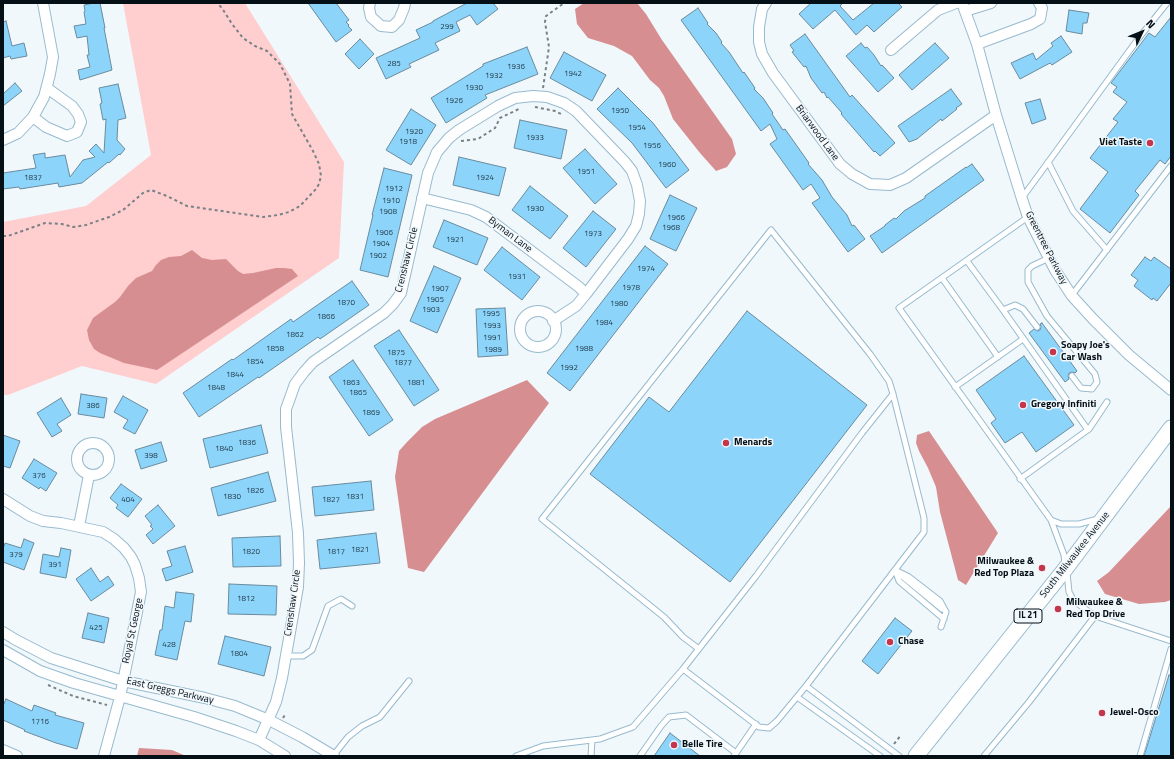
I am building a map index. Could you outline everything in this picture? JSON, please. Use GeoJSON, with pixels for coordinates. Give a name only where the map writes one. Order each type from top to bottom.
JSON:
{"type":"FeatureCollection","features":[{"type":"Feature","properties":{"kind":"main road","name":"South Milwaukee Avenue"},"geometry":{"type":"LineString","coordinates":[[916,756],[1066,568],[1171,428]]}},
{"type":"Feature","properties":{"kind":"street"},"geometry":{"type":"LineString","coordinates":[[3,140],[18,133],[33,117],[44,97],[47,88],[53,57],[43,3]]}},
{"type":"Feature","properties":{"kind":"street"},"geometry":{"type":"LineString","coordinates":[[370,3],[369,8],[371,17],[381,26],[392,27],[399,20],[405,3]]}},
{"type":"Feature","properties":{"kind":"street","name":"Briarwood Lane"},"geometry":{"type":"LineString","coordinates":[[766,3],[762,9],[759,27],[759,42],[762,54],[773,72],[840,164],[852,174],[870,184],[890,185],[906,178],[996,115]]}},
{"type":"Feature","properties":{"kind":"street"},"geometry":{"type":"LineString","coordinates":[[891,50],[938,10],[956,3]]}},
{"type":"Feature","properties":{"kind":"street","name":"Greentree Parkway"},"geometry":{"type":"LineString","coordinates":[[991,3],[963,7],[977,44],[996,115],[1028,217],[1049,258],[1072,296],[1128,355],[1171,390]]}},
{"type":"Feature","properties":{"kind":"street"},"geometry":{"type":"LineString","coordinates":[[977,44],[1040,19],[1042,8],[1039,3]]}},
{"type":"Feature","properties":{"kind":"street"},"geometry":{"type":"LineString","coordinates":[[33,117],[46,127],[67,136],[77,132],[81,122],[78,114],[72,106],[47,88]]}},
{"type":"Feature","properties":{"kind":"street","name":"Crenshaw Circle"},"geometry":{"type":"LineString","coordinates":[[259,740],[276,702],[282,678],[298,587],[298,533],[286,427],[286,409],[295,384],[313,362],[384,313],[393,304],[400,293],[428,173],[437,152],[449,138],[470,123],[514,98],[533,96],[547,97],[564,103],[576,111],[625,162],[632,171],[638,185],[640,201],[636,226],[628,239],[576,306],[554,321]]}},
{"type":"Feature","properties":{"kind":"street","name":"Byman Lane"},"geometry":{"type":"LineString","coordinates":[[422,198],[471,210],[486,217],[579,287],[586,294]]}},
{"type":"Feature","properties":{"kind":"street"},"geometry":{"type":"LineString","coordinates":[[79,526],[89,475]]}},
{"type":"Feature","properties":{"kind":"street","name":"Royal St George"},"geometry":{"type":"LineString","coordinates":[[3,499],[30,516],[43,521],[79,526],[103,532],[114,539],[131,557],[139,578],[141,592],[120,697],[104,756]]}},
{"type":"Feature","properties":{"kind":"street","name":"East Greggs Parkway"},"geometry":{"type":"LineString","coordinates":[[3,632],[51,658],[123,681],[205,698],[235,706],[302,736],[333,756]]}},
{"type":"Feature","properties":{"kind":"street","name":"East Greggs Parkway"},"geometry":{"type":"LineString","coordinates":[[3,650],[40,670],[74,683],[214,723],[259,740],[285,756]]}},
{"type":"Feature","properties":{"kind":"street"},"geometry":{"type":"LineString","coordinates":[[3,750],[17,756]]}},
{"type":"Feature","properties":{"kind":"lane"},"geometry":{"type":"LineString","coordinates":[[1022,199],[1138,39],[1166,3]]}},
{"type":"Feature","properties":{"kind":"lane"},"geometry":{"type":"LineString","coordinates":[[1048,162],[1073,211],[1107,250]]}},
{"type":"Feature","properties":{"kind":"lane"},"geometry":{"type":"LineString","coordinates":[[1072,296],[1171,166]]}},
{"type":"Feature","properties":{"kind":"lane"},"geometry":{"type":"LineString","coordinates":[[1028,217],[899,308],[1050,520],[1064,555],[1069,592],[1074,601],[1095,616],[1171,641]]}},
{"type":"Feature","properties":{"kind":"lane"},"geometry":{"type":"LineString","coordinates":[[684,669],[756,724],[769,728],[777,721],[806,686],[924,532],[924,518],[889,381],[870,354],[771,230],[542,519],[664,617],[683,637],[699,649]]}},
{"type":"Feature","properties":{"kind":"lane"},"geometry":{"type":"LineString","coordinates":[[1049,258],[1032,266],[1028,270],[1028,282],[1047,316],[1095,374],[1097,382],[1092,389],[1081,388],[1072,376]]}},
{"type":"Feature","properties":{"kind":"lane"},"geometry":{"type":"LineString","coordinates":[[967,261],[1088,430]]}},
{"type":"Feature","properties":{"kind":"lane"},"geometry":{"type":"LineString","coordinates":[[942,278],[998,357]]}},
{"type":"Feature","properties":{"kind":"lane"},"geometry":{"type":"LineString","coordinates":[[1003,310],[1015,305],[1023,309],[1036,327]]}},
{"type":"Feature","properties":{"kind":"lane"},"geometry":{"type":"LineString","coordinates":[[955,387],[1024,339]]}},
{"type":"Feature","properties":{"kind":"lane"},"geometry":{"type":"LineString","coordinates":[[516,756],[543,746],[600,739],[633,727],[684,669],[893,394]]}},
{"type":"Feature","properties":{"kind":"lane"},"geometry":{"type":"LineString","coordinates":[[1020,479],[1088,430],[1107,402]]}},
{"type":"Feature","properties":{"kind":"lane"},"geometry":{"type":"LineString","coordinates":[[1050,520],[1061,524],[1079,524],[1104,517]]}},
{"type":"Feature","properties":{"kind":"lane"},"geometry":{"type":"LineString","coordinates":[[894,570],[909,577],[940,601],[946,612],[941,627]]}},
{"type":"Feature","properties":{"kind":"lane"},"geometry":{"type":"LineString","coordinates":[[894,570],[899,581],[944,619]]}},
{"type":"Feature","properties":{"kind":"lane"},"geometry":{"type":"LineString","coordinates":[[285,656],[303,656],[312,650],[328,606],[341,599],[352,606]]}},
{"type":"Feature","properties":{"kind":"lane"},"geometry":{"type":"LineString","coordinates":[[984,756],[1029,702],[1095,616]]}},
{"type":"Feature","properties":{"kind":"lane"},"geometry":{"type":"LineString","coordinates":[[1140,756],[1171,649]]}},
{"type":"Feature","properties":{"kind":"lane"},"geometry":{"type":"LineString","coordinates":[[333,756],[348,737],[362,726],[380,717],[409,681]]}},
{"type":"Feature","properties":{"kind":"lane"},"geometry":{"type":"LineString","coordinates":[[806,686],[899,756]]}},
{"type":"Feature","properties":{"kind":"lane"},"geometry":{"type":"LineString","coordinates":[[797,697],[880,756]]}},
{"type":"Feature","properties":{"kind":"lane"},"geometry":{"type":"LineString","coordinates":[[640,756],[669,717],[686,716],[735,755],[756,724]]}},
{"type":"Feature","properties":{"kind":"lane"},"geometry":{"type":"LineString","coordinates":[[592,740],[592,756]]}},
{"type":"Feature","properties":{"kind":"path"},"geometry":{"type":"LineString","coordinates":[[3,236],[8,236],[45,223],[62,224],[73,227],[86,225],[110,217],[123,210],[143,193],[151,190],[187,206],[263,218],[290,212],[300,206],[316,189],[321,176],[319,164],[292,114],[290,84],[280,64],[267,51],[243,38],[217,3]]}},
{"type":"Feature","properties":{"kind":"path"},"geometry":{"type":"LineString","coordinates":[[540,108],[549,47],[545,22],[546,16],[564,3]]}},
{"type":"Feature","properties":{"kind":"path"},"geometry":{"type":"LineString","coordinates":[[457,145],[461,141],[478,139],[495,128],[500,118],[524,106]]}},
{"type":"Feature","properties":{"kind":"path"},"geometry":{"type":"LineString","coordinates":[[529,106],[555,111],[566,117]]}},
{"type":"Feature","properties":{"kind":"shaded area"},"geometry":{"type":"Polygon","coordinates":[[[123,3],[245,3],[344,162],[339,258],[156,384],[82,366],[8,395],[3,395],[3,222],[86,206],[151,155],[123,3]]]}},
{"type":"Feature","properties":{"kind":"shaded area"},"geometry":{"type":"Polygon","coordinates":[[[584,3],[637,3],[732,139],[736,154],[727,167],[716,171],[700,153],[673,119],[664,96],[659,88],[650,80],[632,56],[614,46],[588,38],[577,24],[575,9],[584,3]]]}},
{"type":"Feature","properties":{"kind":"shaded area"},"geometry":{"type":"Polygon","coordinates":[[[192,250],[202,258],[212,260],[226,259],[243,274],[284,268],[292,269],[298,276],[157,370],[124,363],[94,349],[89,340],[87,330],[93,318],[115,302],[136,278],[152,271],[161,260],[169,257],[181,256],[192,250]]]}},
{"type":"Feature","properties":{"kind":"shaded area"},"geometry":{"type":"Polygon","coordinates":[[[527,380],[549,403],[424,572],[408,568],[395,477],[399,451],[422,427],[435,419],[527,380]]]}},
{"type":"Feature","properties":{"kind":"shaded area"},"geometry":{"type":"Polygon","coordinates":[[[929,431],[998,533],[966,585],[958,580],[940,512],[936,487],[916,443],[917,435],[929,431]]]}},
{"type":"Feature","properties":{"kind":"shaded area"},"geometry":{"type":"Polygon","coordinates":[[[1171,506],[1171,600],[1165,602],[1139,604],[1105,594],[1097,581],[1109,572],[1171,506]]]}},
{"type":"Feature","properties":{"kind":"shaded area"},"geometry":{"type":"Polygon","coordinates":[[[139,748],[172,750],[186,756],[137,756],[139,748]]]}},
{"type":"Feature","properties":{"kind":"building"},"geometry":{"type":"Polygon","coordinates":[[[100,3],[112,70],[80,80],[78,70],[90,67],[87,55],[89,55],[87,36],[77,38],[74,26],[86,24],[84,5],[100,3]]]}},
{"type":"Feature","properties":{"kind":"building"},"geometry":{"type":"Polygon","coordinates":[[[308,3],[336,3],[349,20],[346,22],[352,30],[336,42],[308,3]]]}},
{"type":"Feature","properties":{"kind":"building"},"geometry":{"type":"Polygon","coordinates":[[[467,3],[493,3],[498,9],[477,25],[470,15],[456,22],[460,31],[435,43],[439,50],[409,64],[411,67],[386,79],[376,58],[420,38],[416,30],[467,3]]]}},
{"type":"Feature","properties":{"kind":"building"},"geometry":{"type":"Polygon","coordinates":[[[811,3],[843,3],[840,6],[853,20],[874,3],[898,3],[902,7],[874,32],[867,25],[856,35],[835,10],[813,29],[799,14],[811,3]]]}},
{"type":"Feature","properties":{"kind":"building"},"geometry":{"type":"Polygon","coordinates":[[[698,8],[708,23],[707,24],[716,33],[722,42],[721,43],[743,73],[744,72],[755,88],[754,89],[763,98],[783,130],[785,129],[809,163],[808,164],[822,180],[832,197],[847,215],[852,226],[854,225],[865,239],[848,252],[812,203],[820,198],[811,184],[803,190],[770,144],[777,139],[770,124],[761,131],[681,20],[698,8]]]}},
{"type":"Feature","properties":{"kind":"building"},"geometry":{"type":"Polygon","coordinates":[[[1069,10],[1089,13],[1087,23],[1083,23],[1082,34],[1066,31],[1069,10]]]}},
{"type":"Feature","properties":{"kind":"building"},"geometry":{"type":"Polygon","coordinates":[[[1171,17],[1171,156],[1165,164],[1160,160],[1135,191],[1139,195],[1110,233],[1080,209],[1108,172],[1090,158],[1118,122],[1113,119],[1127,102],[1113,92],[1117,87],[1111,83],[1149,33],[1155,37],[1171,17]]]}},
{"type":"Feature","properties":{"kind":"building"},"geometry":{"type":"Polygon","coordinates":[[[6,21],[12,46],[24,43],[27,56],[11,59],[10,56],[3,58],[3,22],[6,21]]]}},
{"type":"Feature","properties":{"kind":"building"},"geometry":{"type":"Polygon","coordinates":[[[805,34],[850,97],[852,95],[895,143],[880,156],[875,151],[874,152],[841,114],[842,113],[828,97],[827,98],[824,92],[822,93],[811,78],[806,66],[804,67],[792,52],[794,51],[790,45],[805,34]]]}},
{"type":"Feature","properties":{"kind":"building"},"geometry":{"type":"Polygon","coordinates":[[[1061,36],[1072,52],[1052,65],[1050,63],[1020,79],[1011,63],[1033,53],[1036,60],[1053,46],[1051,43],[1061,36]]]}},
{"type":"Feature","properties":{"kind":"building"},"geometry":{"type":"Polygon","coordinates":[[[360,39],[374,54],[359,69],[345,54],[360,39]]]}},
{"type":"Feature","properties":{"kind":"building"},"geometry":{"type":"Polygon","coordinates":[[[861,43],[865,48],[867,47],[881,66],[882,65],[894,78],[878,92],[846,56],[861,43]]]}},
{"type":"Feature","properties":{"kind":"building"},"geometry":{"type":"Polygon","coordinates":[[[935,43],[949,58],[912,90],[899,75],[935,43]]]}},
{"type":"Feature","properties":{"kind":"building"},"geometry":{"type":"Polygon","coordinates":[[[527,47],[538,74],[485,95],[487,98],[446,123],[431,98],[483,66],[483,64],[527,47]]]}},
{"type":"Feature","properties":{"kind":"building"},"geometry":{"type":"Polygon","coordinates":[[[564,52],[606,75],[592,101],[550,78],[564,52]]]}},
{"type":"Feature","properties":{"kind":"building"},"geometry":{"type":"Polygon","coordinates":[[[15,83],[22,91],[3,106],[3,94],[15,83]]]}},
{"type":"Feature","properties":{"kind":"building"},"geometry":{"type":"Polygon","coordinates":[[[118,84],[126,118],[118,120],[117,140],[125,149],[120,155],[119,154],[109,163],[108,162],[82,183],[59,187],[58,183],[20,189],[19,187],[3,189],[3,173],[36,168],[33,155],[45,153],[45,158],[65,155],[70,177],[83,160],[95,157],[89,151],[96,144],[104,153],[106,119],[103,120],[99,88],[118,84]]]}},
{"type":"Feature","properties":{"kind":"building"},"geometry":{"type":"Polygon","coordinates":[[[618,88],[653,123],[689,170],[666,188],[632,143],[597,109],[618,88]]]}},
{"type":"Feature","properties":{"kind":"building"},"geometry":{"type":"Polygon","coordinates":[[[951,89],[962,104],[917,139],[909,142],[898,126],[951,89]]]}},
{"type":"Feature","properties":{"kind":"building"},"geometry":{"type":"Polygon","coordinates":[[[1040,99],[1046,119],[1032,124],[1025,103],[1040,99]]]}},
{"type":"Feature","properties":{"kind":"building"},"geometry":{"type":"Polygon","coordinates":[[[411,109],[436,125],[411,165],[386,150],[411,109]]]}},
{"type":"Feature","properties":{"kind":"building"},"geometry":{"type":"Polygon","coordinates":[[[520,120],[567,130],[561,159],[514,148],[520,120]]]}},
{"type":"Feature","properties":{"kind":"building"},"geometry":{"type":"Polygon","coordinates":[[[585,149],[617,184],[595,204],[563,168],[585,149]]]}},
{"type":"Feature","properties":{"kind":"building"},"geometry":{"type":"Polygon","coordinates":[[[459,157],[506,168],[499,196],[453,185],[459,157]]]}},
{"type":"Feature","properties":{"kind":"building"},"geometry":{"type":"Polygon","coordinates":[[[972,164],[984,180],[882,253],[870,236],[972,164]]]}},
{"type":"Feature","properties":{"kind":"building"},"geometry":{"type":"Polygon","coordinates":[[[384,168],[412,175],[388,277],[360,270],[384,168]]]}},
{"type":"Feature","properties":{"kind":"building"},"geometry":{"type":"Polygon","coordinates":[[[530,186],[568,216],[550,239],[512,210],[530,186]]]}},
{"type":"Feature","properties":{"kind":"building"},"geometry":{"type":"Polygon","coordinates":[[[670,195],[697,208],[676,251],[650,239],[670,195]]]}},
{"type":"Feature","properties":{"kind":"building"},"geometry":{"type":"Polygon","coordinates":[[[593,211],[616,229],[586,267],[563,248],[593,211]]]}},
{"type":"Feature","properties":{"kind":"building"},"geometry":{"type":"Polygon","coordinates":[[[444,220],[488,238],[477,265],[433,247],[444,220]]]}},
{"type":"Feature","properties":{"kind":"building"},"geometry":{"type":"Polygon","coordinates":[[[645,246],[668,264],[570,391],[547,373],[645,246]]]}},
{"type":"Feature","properties":{"kind":"building"},"geometry":{"type":"Polygon","coordinates":[[[502,247],[540,277],[522,300],[484,270],[502,247]]]}},
{"type":"Feature","properties":{"kind":"building"},"geometry":{"type":"Polygon","coordinates":[[[1145,257],[1151,261],[1154,257],[1171,269],[1171,283],[1157,301],[1153,298],[1152,300],[1134,286],[1138,280],[1131,275],[1145,257]]]}},
{"type":"Feature","properties":{"kind":"building"},"geometry":{"type":"Polygon","coordinates":[[[434,266],[461,278],[437,333],[410,321],[434,266]]]}},
{"type":"Feature","properties":{"kind":"building"},"geometry":{"type":"Polygon","coordinates":[[[352,281],[369,305],[320,339],[318,337],[199,417],[183,393],[291,319],[293,322],[352,281]]]}},
{"type":"Feature","properties":{"kind":"building"},"geometry":{"type":"Polygon","coordinates":[[[505,308],[508,355],[478,357],[476,309],[505,308]]]}},
{"type":"Feature","properties":{"kind":"building","name":"Menards"},"geometry":{"type":"Polygon","coordinates":[[[747,311],[867,405],[730,582],[590,474],[649,397],[669,412],[747,311]]]}},
{"type":"Feature","properties":{"kind":"building","name":"Soapy Joe's Car Wash"},"geometry":{"type":"Polygon","coordinates":[[[1042,323],[1077,371],[1075,373],[1069,373],[1069,379],[1065,382],[1029,333],[1034,329],[1037,331],[1040,330],[1040,324],[1042,323]]]}},
{"type":"Feature","properties":{"kind":"building"},"geometry":{"type":"Polygon","coordinates":[[[399,330],[439,390],[414,406],[374,346],[399,330]]]}},
{"type":"Feature","properties":{"kind":"building","name":"Gregory Infiniti"},"geometry":{"type":"Polygon","coordinates":[[[1024,356],[1074,425],[1036,452],[1022,432],[1005,443],[991,423],[996,419],[976,390],[1024,356]]]}},
{"type":"Feature","properties":{"kind":"building"},"geometry":{"type":"Polygon","coordinates":[[[353,360],[393,420],[369,436],[329,377],[353,360]]]}},
{"type":"Feature","properties":{"kind":"building"},"geometry":{"type":"Polygon","coordinates":[[[81,394],[107,398],[104,418],[78,414],[81,394]]]}},
{"type":"Feature","properties":{"kind":"building"},"geometry":{"type":"Polygon","coordinates":[[[123,396],[148,410],[135,434],[123,428],[128,420],[114,412],[123,396]]]}},
{"type":"Feature","properties":{"kind":"building"},"geometry":{"type":"Polygon","coordinates":[[[61,398],[71,415],[57,424],[62,431],[52,437],[37,413],[61,398]]]}},
{"type":"Feature","properties":{"kind":"building"},"geometry":{"type":"Polygon","coordinates":[[[261,425],[268,453],[210,468],[203,439],[261,425]]]}},
{"type":"Feature","properties":{"kind":"building"},"geometry":{"type":"Polygon","coordinates":[[[3,435],[20,441],[10,468],[3,466],[3,435]]]}},
{"type":"Feature","properties":{"kind":"building"},"geometry":{"type":"Polygon","coordinates":[[[161,442],[167,461],[141,469],[135,450],[161,442]]]}},
{"type":"Feature","properties":{"kind":"building"},"geometry":{"type":"Polygon","coordinates":[[[34,459],[57,473],[46,491],[40,487],[39,489],[22,478],[34,459]]]}},
{"type":"Feature","properties":{"kind":"building"},"geometry":{"type":"Polygon","coordinates":[[[268,472],[276,501],[218,516],[211,488],[268,472]]]}},
{"type":"Feature","properties":{"kind":"building"},"geometry":{"type":"Polygon","coordinates":[[[371,481],[374,510],[315,516],[312,487],[371,481]]]}},
{"type":"Feature","properties":{"kind":"building"},"geometry":{"type":"Polygon","coordinates":[[[121,484],[142,499],[128,517],[116,508],[118,505],[110,498],[121,484]]]}},
{"type":"Feature","properties":{"kind":"building"},"geometry":{"type":"Polygon","coordinates":[[[158,505],[175,526],[153,544],[146,535],[153,529],[150,526],[152,525],[145,516],[158,505]]]}},
{"type":"Feature","properties":{"kind":"building"},"geometry":{"type":"Polygon","coordinates":[[[376,533],[380,563],[320,569],[317,540],[376,533]]]}},
{"type":"Feature","properties":{"kind":"building"},"geometry":{"type":"Polygon","coordinates":[[[280,536],[281,566],[233,567],[232,538],[280,536]]]}},
{"type":"Feature","properties":{"kind":"building"},"geometry":{"type":"Polygon","coordinates":[[[24,539],[34,543],[24,570],[3,562],[3,549],[5,543],[21,548],[24,539]]]}},
{"type":"Feature","properties":{"kind":"building"},"geometry":{"type":"Polygon","coordinates":[[[185,546],[193,572],[166,581],[162,569],[172,566],[167,551],[185,546]]]}},
{"type":"Feature","properties":{"kind":"building"},"geometry":{"type":"Polygon","coordinates":[[[61,548],[71,550],[66,578],[40,573],[43,554],[59,557],[61,548]]]}},
{"type":"Feature","properties":{"kind":"building"},"geometry":{"type":"Polygon","coordinates":[[[91,568],[100,582],[108,576],[114,585],[91,601],[76,579],[91,568]]]}},
{"type":"Feature","properties":{"kind":"building"},"geometry":{"type":"Polygon","coordinates":[[[229,584],[277,586],[276,615],[228,614],[229,584]]]}},
{"type":"Feature","properties":{"kind":"building"},"geometry":{"type":"Polygon","coordinates":[[[176,592],[194,594],[191,622],[185,621],[177,660],[155,655],[160,630],[162,630],[165,606],[174,608],[176,592]]]}},
{"type":"Feature","properties":{"kind":"building"},"geometry":{"type":"Polygon","coordinates":[[[88,613],[109,618],[104,643],[82,638],[88,613]]]}},
{"type":"Feature","properties":{"kind":"building","name":"Chase"},"geometry":{"type":"Polygon","coordinates":[[[895,618],[912,631],[878,674],[862,661],[895,618]]]}},
{"type":"Feature","properties":{"kind":"building"},"geometry":{"type":"Polygon","coordinates":[[[225,636],[271,647],[264,676],[218,664],[225,636]]]}},
{"type":"Feature","properties":{"kind":"building"},"geometry":{"type":"Polygon","coordinates":[[[1169,675],[1171,676],[1171,756],[1144,756],[1169,675]]]}},
{"type":"Feature","properties":{"kind":"building"},"geometry":{"type":"Polygon","coordinates":[[[6,699],[32,711],[34,705],[56,713],[55,715],[84,723],[77,749],[24,731],[25,730],[3,720],[3,706],[6,699]]]}},
{"type":"Feature","properties":{"kind":"building","name":"Belle Tire"},"geometry":{"type":"Polygon","coordinates":[[[670,733],[700,756],[654,756],[670,733]]]}},
{"type":"Feature","properties":{"kind":"place","name":"Viet Taste"},"geometry":{"type":"Point","coordinates":[1150,143]}},
{"type":"Feature","properties":{"kind":"place","name":"Soapy Joe's Car Wash"},"geometry":{"type":"Point","coordinates":[1053,352]}},
{"type":"Feature","properties":{"kind":"place","name":"Gregory Infiniti"},"geometry":{"type":"Point","coordinates":[1023,405]}},
{"type":"Feature","properties":{"kind":"place","name":"Menards"},"geometry":{"type":"Point","coordinates":[726,443]}},
{"type":"Feature","properties":{"kind":"place","name":"Milwaukee & Red Top Plaza"},"geometry":{"type":"Point","coordinates":[1042,568]}},
{"type":"Feature","properties":{"kind":"place","name":"Milwaukee & Red Top Drive"},"geometry":{"type":"Point","coordinates":[1058,609]}},
{"type":"Feature","properties":{"kind":"place","name":"Chase"},"geometry":{"type":"Point","coordinates":[890,642]}},
{"type":"Feature","properties":{"kind":"place","name":"Jewel-Osco"},"geometry":{"type":"Point","coordinates":[1102,713]}},
{"type":"Feature","properties":{"kind":"place","name":"Belle Tire"},"geometry":{"type":"Point","coordinates":[674,745]}}]}
